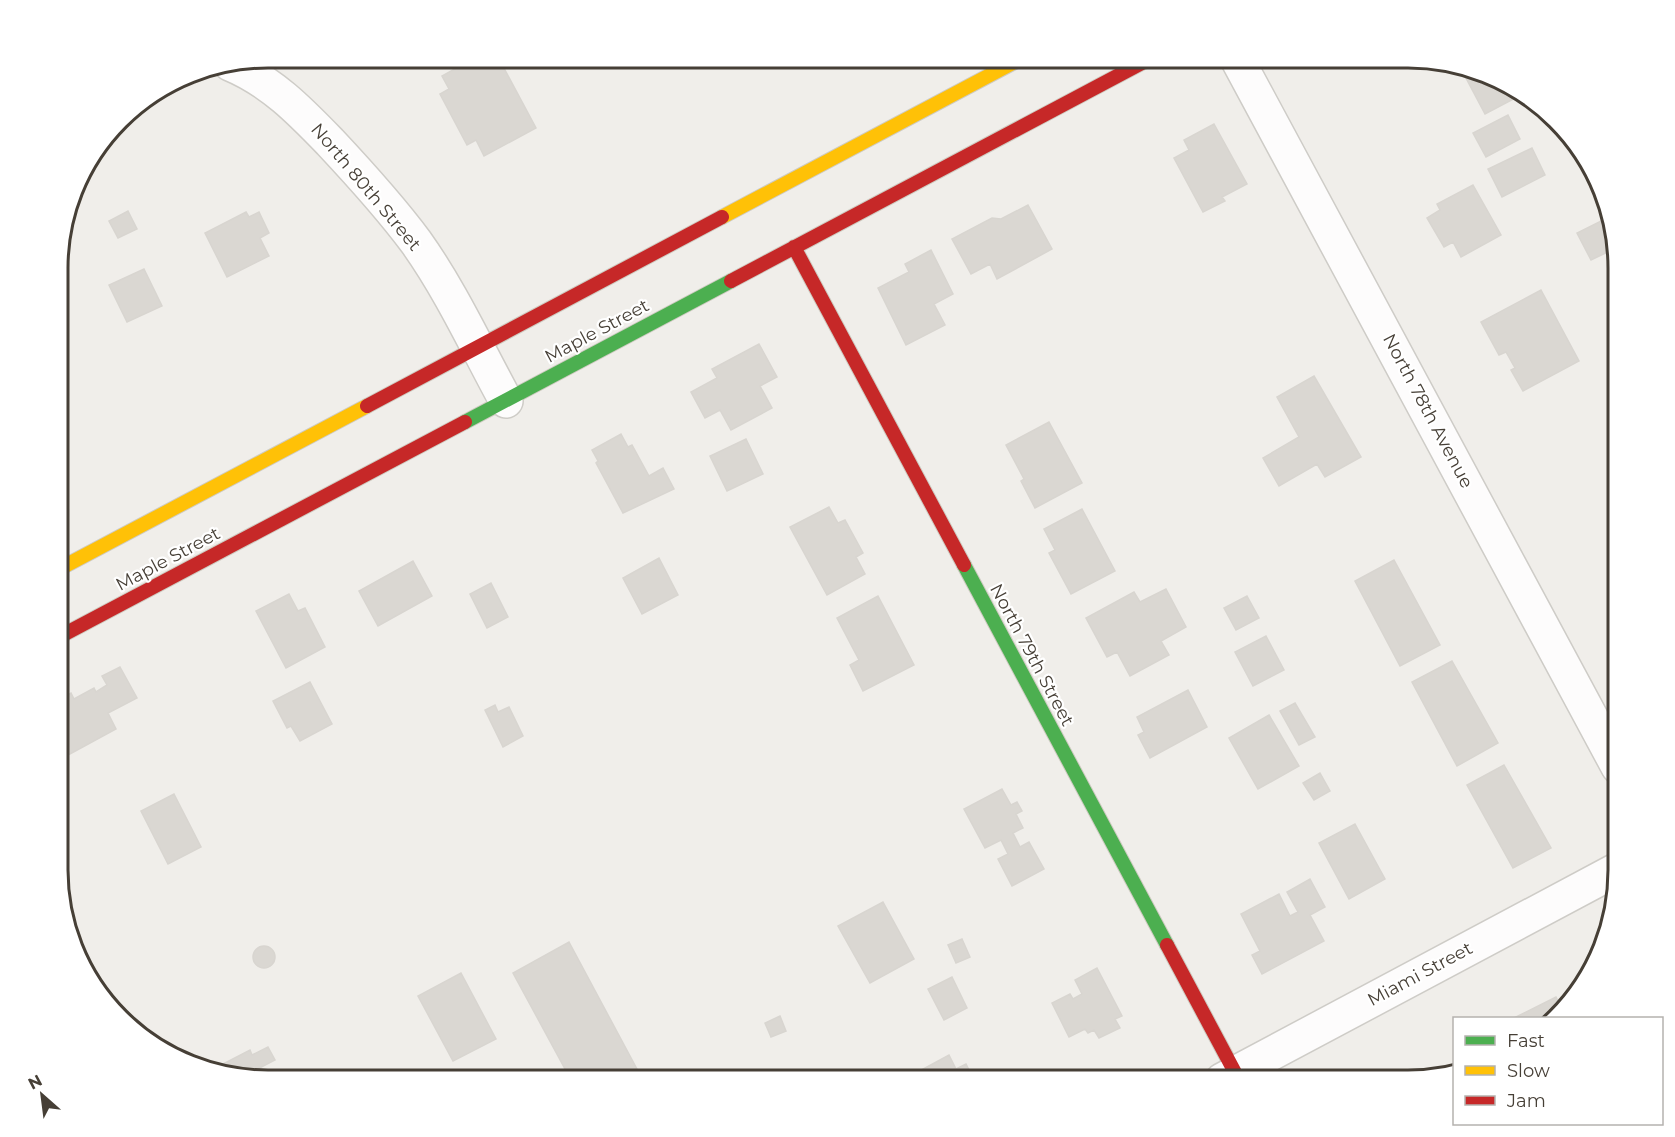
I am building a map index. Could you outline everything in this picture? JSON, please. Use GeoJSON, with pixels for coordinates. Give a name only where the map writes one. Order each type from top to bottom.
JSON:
{"type":"FeatureCollection","features":[{"type":"Feature","properties":{"kind":"main road"},"geometry":{"type":"LineString","coordinates":[[68,563],[1003,68]]}},
{"type":"Feature","properties":{"kind":"main road","name":"Maple Street"},"geometry":{"type":"LineString","coordinates":[[68,633],[1132,68]]}},
{"type":"Feature","properties":{"kind":"main road","name":"North 79th Street"},"geometry":{"type":"LineString","coordinates":[[794,247],[1228,1069]]}},
{"type":"Feature","properties":{"kind":"street","name":"North 78th Avenue"},"geometry":{"type":"LineString","coordinates":[[1242,68],[1607,747]]}},
{"type":"Feature","properties":{"kind":"street","name":"North 80th Street"},"geometry":{"type":"LineString","coordinates":[[244,69],[278,91],[357,171],[416,243],[506,400]]}},
{"type":"Feature","properties":{"kind":"street","name":"Miami Street"},"geometry":{"type":"LineString","coordinates":[[1247,1069],[1607,875]]}},
{"type":"Feature","properties":{"kind":"building"},"geometry":{"type":"Polygon","coordinates":[[[456,68],[504,68],[536,128],[484,156],[476,140],[467,145],[440,94],[449,89],[442,76],[456,68]]]}},
{"type":"Feature","properties":{"kind":"building"},"geometry":{"type":"Polygon","coordinates":[[[1466,78],[1472,78],[1496,88],[1514,99],[1485,114],[1466,78]]]}},
{"type":"Feature","properties":{"kind":"building"},"geometry":{"type":"Polygon","coordinates":[[[1508,115],[1520,139],[1486,157],[1473,133],[1508,115]]]}},
{"type":"Feature","properties":{"kind":"building"},"geometry":{"type":"Polygon","coordinates":[[[1214,124],[1247,184],[1222,197],[1225,201],[1203,212],[1174,158],[1189,150],[1184,140],[1214,124]]]}},
{"type":"Feature","properties":{"kind":"building"},"geometry":{"type":"Polygon","coordinates":[[[1532,148],[1545,175],[1502,197],[1488,169],[1532,148]]]}},
{"type":"Feature","properties":{"kind":"building"},"geometry":{"type":"Polygon","coordinates":[[[1473,185],[1501,235],[1461,257],[1453,242],[1444,247],[1427,218],[1440,210],[1437,204],[1473,185]]]}},
{"type":"Feature","properties":{"kind":"building"},"geometry":{"type":"Polygon","coordinates":[[[1028,205],[1052,249],[997,279],[990,264],[971,274],[952,239],[992,218],[1001,219],[1028,205]]]}},
{"type":"Feature","properties":{"kind":"building"},"geometry":{"type":"Polygon","coordinates":[[[128,211],[137,229],[118,238],[109,221],[128,211]]]}},
{"type":"Feature","properties":{"kind":"building"},"geometry":{"type":"Polygon","coordinates":[[[246,212],[249,217],[259,212],[269,233],[260,238],[269,256],[227,277],[205,233],[246,212]]]}},
{"type":"Feature","properties":{"kind":"building"},"geometry":{"type":"Polygon","coordinates":[[[1602,221],[1607,252],[1591,260],[1577,233],[1602,221]]]}},
{"type":"Feature","properties":{"kind":"building"},"geometry":{"type":"Polygon","coordinates":[[[931,250],[953,294],[934,304],[945,325],[906,345],[878,288],[909,272],[905,264],[931,250]]]}},
{"type":"Feature","properties":{"kind":"building"},"geometry":{"type":"Polygon","coordinates":[[[144,269],[162,306],[127,322],[109,285],[144,269]]]}},
{"type":"Feature","properties":{"kind":"building"},"geometry":{"type":"Polygon","coordinates":[[[1541,290],[1579,361],[1523,391],[1511,370],[1515,368],[1506,352],[1499,355],[1481,322],[1541,290]]]}},
{"type":"Feature","properties":{"kind":"building"},"geometry":{"type":"Polygon","coordinates":[[[759,344],[777,377],[760,386],[772,408],[731,430],[720,410],[705,418],[691,392],[717,378],[712,369],[759,344]]]}},
{"type":"Feature","properties":{"kind":"building"},"geometry":{"type":"Polygon","coordinates":[[[1314,376],[1361,457],[1325,477],[1317,464],[1279,486],[1263,458],[1299,437],[1277,397],[1314,376]]]}},
{"type":"Feature","properties":{"kind":"building"},"geometry":{"type":"Polygon","coordinates":[[[1049,422],[1082,483],[1035,508],[1021,481],[1024,479],[1006,445],[1049,422]]]}},
{"type":"Feature","properties":{"kind":"building"},"geometry":{"type":"Polygon","coordinates":[[[621,434],[628,447],[632,445],[649,476],[663,468],[674,489],[623,513],[596,463],[598,461],[592,450],[621,434]]]}},
{"type":"Feature","properties":{"kind":"building"},"geometry":{"type":"Polygon","coordinates":[[[746,439],[763,474],[727,491],[710,456],[746,439]]]}},
{"type":"Feature","properties":{"kind":"building"},"geometry":{"type":"Polygon","coordinates":[[[829,507],[838,523],[845,520],[863,553],[856,557],[865,574],[827,595],[790,527],[829,507]]]}},
{"type":"Feature","properties":{"kind":"building"},"geometry":{"type":"Polygon","coordinates":[[[1082,509],[1115,571],[1071,594],[1049,553],[1055,550],[1044,529],[1082,509]]]}},
{"type":"Feature","properties":{"kind":"building"},"geometry":{"type":"Polygon","coordinates":[[[659,558],[678,595],[642,614],[623,578],[659,558]]]}},
{"type":"Feature","properties":{"kind":"building"},"geometry":{"type":"Polygon","coordinates":[[[1394,560],[1440,645],[1400,666],[1355,581],[1394,560]]]}},
{"type":"Feature","properties":{"kind":"building"},"geometry":{"type":"Polygon","coordinates":[[[413,561],[432,596],[378,626],[359,591],[413,561]]]}},
{"type":"Feature","properties":{"kind":"building"},"geometry":{"type":"Polygon","coordinates":[[[491,583],[508,617],[487,628],[470,594],[491,583]]]}},
{"type":"Feature","properties":{"kind":"building"},"geometry":{"type":"Polygon","coordinates":[[[1166,589],[1186,627],[1161,641],[1169,655],[1130,676],[1117,652],[1107,657],[1086,618],[1134,592],[1140,602],[1166,589]]]}},
{"type":"Feature","properties":{"kind":"building"},"geometry":{"type":"Polygon","coordinates":[[[289,594],[298,611],[305,608],[325,647],[286,668],[256,611],[289,594]]]}},
{"type":"Feature","properties":{"kind":"building"},"geometry":{"type":"Polygon","coordinates":[[[878,596],[914,665],[863,691],[850,665],[859,660],[837,618],[878,596]]]}},
{"type":"Feature","properties":{"kind":"building"},"geometry":{"type":"Polygon","coordinates":[[[1247,596],[1259,618],[1236,630],[1224,608],[1247,596]]]}},
{"type":"Feature","properties":{"kind":"building"},"geometry":{"type":"Polygon","coordinates":[[[1266,636],[1284,670],[1253,686],[1235,652],[1266,636]]]}},
{"type":"Feature","properties":{"kind":"building"},"geometry":{"type":"Polygon","coordinates":[[[1452,661],[1498,743],[1457,766],[1412,682],[1452,661]]]}},
{"type":"Feature","properties":{"kind":"building"},"geometry":{"type":"Polygon","coordinates":[[[120,667],[137,698],[108,713],[116,729],[68,755],[68,695],[71,693],[74,699],[94,688],[96,692],[107,685],[102,676],[120,667]]]}},
{"type":"Feature","properties":{"kind":"building"},"geometry":{"type":"Polygon","coordinates":[[[310,682],[332,724],[300,741],[291,726],[287,728],[273,701],[310,682]]]}},
{"type":"Feature","properties":{"kind":"building"},"geometry":{"type":"Polygon","coordinates":[[[1188,690],[1207,727],[1150,758],[1138,735],[1144,732],[1137,717],[1188,690]]]}},
{"type":"Feature","properties":{"kind":"building"},"geometry":{"type":"Polygon","coordinates":[[[1295,703],[1315,737],[1299,745],[1280,711],[1295,703]]]}},
{"type":"Feature","properties":{"kind":"building"},"geometry":{"type":"Polygon","coordinates":[[[495,705],[498,712],[509,707],[523,736],[503,747],[485,710],[495,705]]]}},
{"type":"Feature","properties":{"kind":"building"},"geometry":{"type":"Polygon","coordinates":[[[1269,715],[1299,766],[1258,789],[1229,738],[1269,715]]]}},
{"type":"Feature","properties":{"kind":"building"},"geometry":{"type":"Polygon","coordinates":[[[1504,765],[1551,848],[1513,868],[1467,785],[1504,765]]]}},
{"type":"Feature","properties":{"kind":"building"},"geometry":{"type":"Polygon","coordinates":[[[1320,773],[1330,791],[1314,800],[1303,783],[1320,773]]]}},
{"type":"Feature","properties":{"kind":"building"},"geometry":{"type":"Polygon","coordinates":[[[1002,789],[1011,805],[1017,802],[1022,811],[1016,814],[1023,828],[1013,833],[1020,847],[1029,842],[1044,869],[1012,886],[998,859],[1008,854],[1001,840],[985,848],[964,809],[1002,789]]]}},
{"type":"Feature","properties":{"kind":"building"},"geometry":{"type":"Polygon","coordinates":[[[174,794],[201,847],[168,864],[141,811],[174,794]]]}},
{"type":"Feature","properties":{"kind":"building"},"geometry":{"type":"Polygon","coordinates":[[[1355,824],[1385,879],[1349,899],[1319,843],[1355,824]]]}},
{"type":"Feature","properties":{"kind":"building"},"geometry":{"type":"Polygon","coordinates":[[[1310,879],[1325,907],[1310,915],[1324,941],[1262,974],[1252,955],[1260,951],[1241,914],[1279,894],[1290,916],[1298,912],[1287,892],[1310,879]]]}},
{"type":"Feature","properties":{"kind":"building"},"geometry":{"type":"Polygon","coordinates":[[[883,902],[914,959],[870,983],[838,926],[883,902]]]}},
{"type":"Feature","properties":{"kind":"building"},"geometry":{"type":"Polygon","coordinates":[[[962,939],[970,957],[956,963],[948,945],[962,939]]]}},
{"type":"Feature","properties":{"kind":"building"},"geometry":{"type":"Polygon","coordinates":[[[569,942],[637,1070],[565,1070],[513,973],[569,942]]]}},
{"type":"Feature","properties":{"kind":"building"},"geometry":{"type":"Polygon","coordinates":[[[264,946],[274,953],[275,957],[268,967],[264,968],[254,961],[253,957],[260,947],[264,946]]]}},
{"type":"Feature","properties":{"kind":"building"},"geometry":{"type":"Polygon","coordinates":[[[1097,968],[1122,1016],[1115,1019],[1120,1028],[1099,1038],[1094,1030],[1088,1033],[1085,1029],[1069,1037],[1052,1003],[1070,994],[1073,999],[1082,994],[1075,980],[1097,968]]]}},
{"type":"Feature","properties":{"kind":"building"},"geometry":{"type":"Polygon","coordinates":[[[461,973],[496,1039],[453,1061],[418,996],[461,973]]]}},
{"type":"Feature","properties":{"kind":"building"},"geometry":{"type":"Polygon","coordinates":[[[952,977],[967,1008],[944,1020],[928,989],[952,977]]]}},
{"type":"Feature","properties":{"kind":"building"},"geometry":{"type":"Polygon","coordinates":[[[1556,997],[1558,1001],[1542,1017],[1516,1017],[1556,997]]]}},
{"type":"Feature","properties":{"kind":"building"},"geometry":{"type":"Polygon","coordinates":[[[780,1016],[786,1031],[771,1037],[765,1023],[780,1016]]]}},
{"type":"Feature","properties":{"kind":"building"},"geometry":{"type":"Polygon","coordinates":[[[268,1047],[275,1060],[257,1069],[222,1064],[250,1050],[252,1055],[268,1047]]]}},
{"type":"Feature","properties":{"kind":"building"},"geometry":{"type":"Polygon","coordinates":[[[949,1055],[956,1069],[966,1064],[969,1069],[922,1069],[949,1055]]]}},
{"type":"Feature","properties":{"kind":"traffic: fast"},"geometry":{"type":"LineString","coordinates":[[465,422],[731,281]]}},
{"type":"Feature","properties":{"kind":"traffic: fast"},"geometry":{"type":"LineString","coordinates":[[964,565],[1167,945]]}},
{"type":"Feature","properties":{"kind":"traffic: slow"},"geometry":{"type":"LineString","coordinates":[[722,217],[1003,68]]}},
{"type":"Feature","properties":{"kind":"traffic: slow"},"geometry":{"type":"LineString","coordinates":[[68,564],[367,406]]}},
{"type":"Feature","properties":{"kind":"traffic: jam"},"geometry":{"type":"LineString","coordinates":[[731,281],[1132,68]]}},
{"type":"Feature","properties":{"kind":"traffic: jam"},"geometry":{"type":"LineString","coordinates":[[367,406],[722,217]]}},
{"type":"Feature","properties":{"kind":"traffic: jam"},"geometry":{"type":"LineString","coordinates":[[794,247],[964,565]]}},
{"type":"Feature","properties":{"kind":"traffic: jam"},"geometry":{"type":"LineString","coordinates":[[68,632],[465,422]]}},
{"type":"Feature","properties":{"kind":"traffic: jam"},"geometry":{"type":"LineString","coordinates":[[1167,945],[1233,1069]]}}]}
